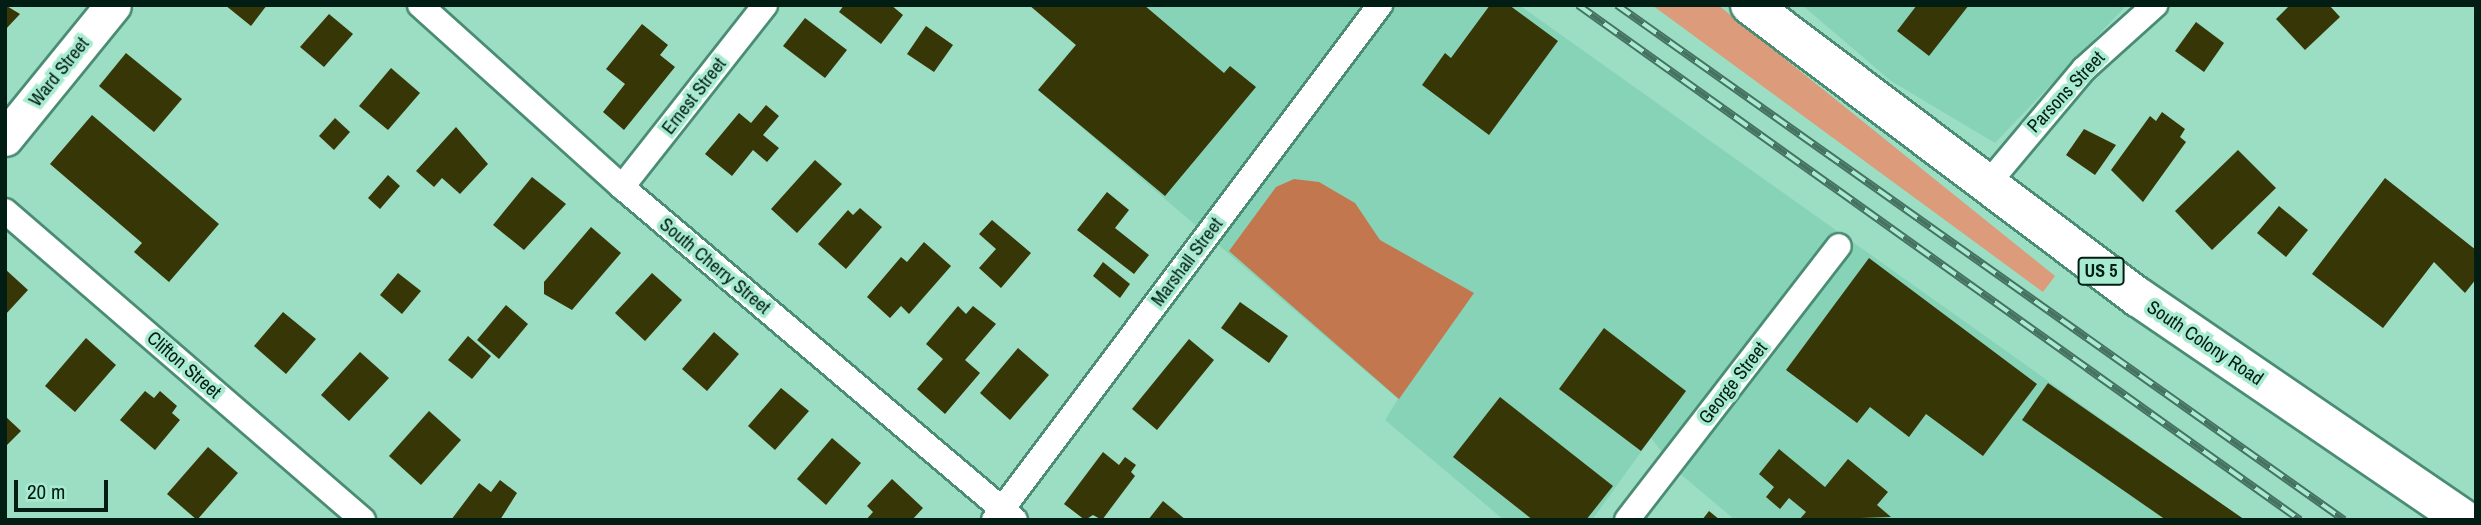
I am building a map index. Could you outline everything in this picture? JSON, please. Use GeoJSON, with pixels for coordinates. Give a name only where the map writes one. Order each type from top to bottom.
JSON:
{"type":"FeatureCollection","features":[{"type":"Feature","properties":{"kind":"main road","name":"South Colony Road"},"geometry":{"type":"LineString","coordinates":[[1750,5],[1984,187],[2465,520]]}},
{"type":"Feature","properties":{"kind":"street","name":"Ward Street"},"geometry":{"type":"LineString","coordinates":[[5,138],[113,5]]}},
{"type":"Feature","properties":{"kind":"street","name":"South Cherry Street"},"geometry":{"type":"LineString","coordinates":[[420,5],[622,187],[1004,516]]}},
{"type":"Feature","properties":{"kind":"street","name":"Ernest Street"},"geometry":{"type":"LineString","coordinates":[[622,187],[765,5]]}},
{"type":"Feature","properties":{"kind":"street","name":"Marshall Street"},"geometry":{"type":"LineString","coordinates":[[1004,516],[1380,5]]}},
{"type":"Feature","properties":{"kind":"street","name":"Parsons Street"},"geometry":{"type":"LineString","coordinates":[[1984,187],[2084,69],[2155,5]]}},
{"type":"Feature","properties":{"kind":"street","name":"Clifton Street"},"geometry":{"type":"LineString","coordinates":[[5,211],[363,520]]}},
{"type":"Feature","properties":{"kind":"street","name":"George Street"},"geometry":{"type":"LineString","coordinates":[[1627,520],[1839,246]]}},
{"type":"Feature","properties":{"kind":"shaded area"},"geometry":{"type":"Polygon","coordinates":[[[1030,5],[1519,5],[2244,520],[1735,520],[1677,471],[1651,438],[1592,520],[1504,520],[1385,420],[1398,399],[1038,90],[1075,45],[1030,5]]]}},
{"type":"Feature","properties":{"kind":"shaded area"},"geometry":{"type":"Polygon","coordinates":[[[1652,5],[1718,5],[2055,276],[2043,292],[1652,5]]]}},
{"type":"Feature","properties":{"kind":"shaded area"},"geometry":{"type":"Polygon","coordinates":[[[1802,5],[2127,5],[1995,143],[1891,81],[1802,5]]]}},
{"type":"Feature","properties":{"kind":"shaded area"},"geometry":{"type":"Polygon","coordinates":[[[1294,179],[1319,182],[1355,203],[1380,240],[1474,293],[1399,399],[1229,251],[1276,187],[1294,179]]]}},
{"type":"Feature","properties":{"kind":"building"},"geometry":{"type":"Polygon","coordinates":[[[5,5],[20,14],[5,30],[5,5]]]}},
{"type":"Feature","properties":{"kind":"building"},"geometry":{"type":"Polygon","coordinates":[[[225,5],[267,5],[251,26],[225,5]]]}},
{"type":"Feature","properties":{"kind":"building"},"geometry":{"type":"Polygon","coordinates":[[[844,5],[891,5],[903,15],[881,44],[839,12],[844,5]]]}},
{"type":"Feature","properties":{"kind":"building"},"geometry":{"type":"Polygon","coordinates":[[[1029,5],[1144,5],[1224,73],[1230,66],[1256,87],[1165,196],[1038,90],[1076,45],[1029,5]]]}},
{"type":"Feature","properties":{"kind":"building"},"geometry":{"type":"Polygon","coordinates":[[[1490,5],[1509,5],[1558,41],[1489,135],[1422,85],[1445,53],[1451,58],[1490,5]]]}},
{"type":"Feature","properties":{"kind":"building"},"geometry":{"type":"Polygon","coordinates":[[[1917,5],[1969,5],[1929,56],[1897,31],[1917,5]]]}},
{"type":"Feature","properties":{"kind":"building"},"geometry":{"type":"Polygon","coordinates":[[[2290,5],[2329,5],[2340,17],[2305,50],[2276,19],[2290,5]]]}},
{"type":"Feature","properties":{"kind":"building"},"geometry":{"type":"Polygon","coordinates":[[[329,14],[353,34],[324,67],[300,47],[329,14]]]}},
{"type":"Feature","properties":{"kind":"building"},"geometry":{"type":"Polygon","coordinates":[[[805,18],[847,50],[825,78],[783,46],[805,18]]]}},
{"type":"Feature","properties":{"kind":"building"},"geometry":{"type":"Polygon","coordinates":[[[2196,22],[2224,43],[2204,72],[2175,51],[2196,22]]]}},
{"type":"Feature","properties":{"kind":"building"},"geometry":{"type":"Polygon","coordinates":[[[642,24],[668,45],[660,55],[675,67],[624,130],[603,112],[625,84],[606,69],[642,24]]]}},
{"type":"Feature","properties":{"kind":"building"},"geometry":{"type":"Polygon","coordinates":[[[926,26],[953,45],[934,72],[907,54],[926,26]]]}},
{"type":"Feature","properties":{"kind":"building"},"geometry":{"type":"Polygon","coordinates":[[[126,53],[182,99],[154,132],[99,86],[126,53]]]}},
{"type":"Feature","properties":{"kind":"building"},"geometry":{"type":"Polygon","coordinates":[[[391,68],[420,93],[388,130],[359,106],[391,68]]]}},
{"type":"Feature","properties":{"kind":"building"},"geometry":{"type":"Polygon","coordinates":[[[766,105],[779,116],[763,135],[779,148],[767,162],[753,150],[732,176],[705,154],[739,113],[751,123],[766,105]]]}},
{"type":"Feature","properties":{"kind":"building"},"geometry":{"type":"Polygon","coordinates":[[[2162,112],[2185,129],[2180,137],[2186,142],[2143,202],[2111,170],[2150,116],[2156,121],[2162,112]]]}},
{"type":"Feature","properties":{"kind":"building"},"geometry":{"type":"Polygon","coordinates":[[[92,115],[219,224],[169,282],[134,252],[142,243],[50,164],[92,115]]]}},
{"type":"Feature","properties":{"kind":"building"},"geometry":{"type":"Polygon","coordinates":[[[335,118],[350,132],[334,150],[319,136],[335,118]]]}},
{"type":"Feature","properties":{"kind":"building"},"geometry":{"type":"Polygon","coordinates":[[[456,127],[488,164],[460,194],[442,178],[434,187],[416,171],[456,127]]]}},
{"type":"Feature","properties":{"kind":"building"},"geometry":{"type":"Polygon","coordinates":[[[2084,129],[2116,145],[2095,175],[2066,155],[2084,129]]]}},
{"type":"Feature","properties":{"kind":"building"},"geometry":{"type":"Polygon","coordinates":[[[2238,150],[2276,188],[2212,250],[2175,211],[2238,150]]]}},
{"type":"Feature","properties":{"kind":"building"},"geometry":{"type":"Polygon","coordinates":[[[815,160],[842,184],[797,233],[771,209],[815,160]]]}},
{"type":"Feature","properties":{"kind":"building"},"geometry":{"type":"Polygon","coordinates":[[[388,175],[400,186],[380,209],[368,198],[388,175]]]}},
{"type":"Feature","properties":{"kind":"building"},"geometry":{"type":"Polygon","coordinates":[[[532,177],[566,204],[524,250],[493,225],[532,177]]]}},
{"type":"Feature","properties":{"kind":"building"},"geometry":{"type":"Polygon","coordinates":[[[2385,178],[2476,250],[2476,279],[2465,293],[2434,262],[2383,328],[2312,274],[2385,178]]]}},
{"type":"Feature","properties":{"kind":"building"},"geometry":{"type":"Polygon","coordinates":[[[1107,192],[1129,210],[1115,228],[1149,255],[1134,274],[1077,230],[1107,192]]]}},
{"type":"Feature","properties":{"kind":"building"},"geometry":{"type":"Polygon","coordinates":[[[2279,206],[2308,230],[2286,257],[2257,233],[2279,206]]]}},
{"type":"Feature","properties":{"kind":"building"},"geometry":{"type":"Polygon","coordinates":[[[860,208],[882,227],[846,269],[818,244],[848,210],[853,215],[860,208]]]}},
{"type":"Feature","properties":{"kind":"building"},"geometry":{"type":"Polygon","coordinates":[[[992,220],[1031,253],[1001,288],[979,268],[996,249],[979,234],[992,220]]]}},
{"type":"Feature","properties":{"kind":"building"},"geometry":{"type":"Polygon","coordinates":[[[591,227],[621,253],[572,310],[544,294],[544,282],[591,227]]]}},
{"type":"Feature","properties":{"kind":"building"},"geometry":{"type":"Polygon","coordinates":[[[924,242],[951,266],[909,314],[901,306],[890,318],[867,297],[901,257],[907,262],[924,242]]]}},
{"type":"Feature","properties":{"kind":"building"},"geometry":{"type":"Polygon","coordinates":[[[1869,258],[2037,384],[1983,456],[1926,414],[1909,437],[1870,407],[1857,423],[1786,370],[1869,258]]]}},
{"type":"Feature","properties":{"kind":"building"},"geometry":{"type":"Polygon","coordinates":[[[1103,262],[1130,284],[1120,298],[1093,276],[1103,262]]]}},
{"type":"Feature","properties":{"kind":"building"},"geometry":{"type":"Polygon","coordinates":[[[5,269],[28,290],[5,315],[5,269]]]}},
{"type":"Feature","properties":{"kind":"building"},"geometry":{"type":"Polygon","coordinates":[[[398,273],[421,291],[402,314],[380,295],[398,273]]]}},
{"type":"Feature","properties":{"kind":"building"},"geometry":{"type":"Polygon","coordinates":[[[652,273],[682,300],[645,341],[615,313],[652,273]]]}},
{"type":"Feature","properties":{"kind":"building"},"geometry":{"type":"Polygon","coordinates":[[[1240,302],[1288,336],[1269,363],[1221,328],[1240,302]]]}},
{"type":"Feature","properties":{"kind":"building"},"geometry":{"type":"Polygon","coordinates":[[[506,305],[528,324],[499,359],[477,340],[506,305]]]}},
{"type":"Feature","properties":{"kind":"building"},"geometry":{"type":"Polygon","coordinates":[[[958,306],[966,314],[973,306],[996,324],[965,360],[980,373],[945,414],[917,389],[943,359],[926,344],[958,306]]]}},
{"type":"Feature","properties":{"kind":"building"},"geometry":{"type":"Polygon","coordinates":[[[283,312],[316,339],[286,374],[254,346],[283,312]]]}},
{"type":"Feature","properties":{"kind":"building"},"geometry":{"type":"Polygon","coordinates":[[[1604,328],[1686,391],[1641,451],[1559,389],[1604,328]]]}},
{"type":"Feature","properties":{"kind":"building"},"geometry":{"type":"Polygon","coordinates":[[[714,332],[739,354],[707,391],[682,369],[714,332]]]}},
{"type":"Feature","properties":{"kind":"building"},"geometry":{"type":"Polygon","coordinates":[[[468,336],[491,356],[472,379],[448,360],[468,336]]]}},
{"type":"Feature","properties":{"kind":"building"},"geometry":{"type":"Polygon","coordinates":[[[86,338],[116,365],[75,412],[45,386],[86,338]]]}},
{"type":"Feature","properties":{"kind":"building"},"geometry":{"type":"Polygon","coordinates":[[[1189,339],[1214,360],[1157,430],[1132,409],[1189,339]]]}},
{"type":"Feature","properties":{"kind":"building"},"geometry":{"type":"Polygon","coordinates":[[[1018,348],[1049,375],[1010,420],[980,393],[1018,348]]]}},
{"type":"Feature","properties":{"kind":"building"},"geometry":{"type":"Polygon","coordinates":[[[360,352],[389,378],[349,421],[321,395],[360,352]]]}},
{"type":"Feature","properties":{"kind":"building"},"geometry":{"type":"Polygon","coordinates":[[[2048,383],[2245,520],[2166,520],[2022,420],[2048,383]]]}},
{"type":"Feature","properties":{"kind":"building"},"geometry":{"type":"Polygon","coordinates":[[[781,388],[809,411],[775,450],[748,426],[781,388]]]}},
{"type":"Feature","properties":{"kind":"building"},"geometry":{"type":"Polygon","coordinates":[[[145,391],[154,398],[160,391],[177,406],[172,413],[180,420],[155,450],[120,420],[145,391]]]}},
{"type":"Feature","properties":{"kind":"building"},"geometry":{"type":"Polygon","coordinates":[[[1500,397],[1613,486],[1586,520],[1533,520],[1453,457],[1500,397]]]}},
{"type":"Feature","properties":{"kind":"building"},"geometry":{"type":"Polygon","coordinates":[[[429,411],[461,440],[421,485],[389,456],[429,411]]]}},
{"type":"Feature","properties":{"kind":"building"},"geometry":{"type":"Polygon","coordinates":[[[5,416],[21,431],[5,447],[5,416]]]}},
{"type":"Feature","properties":{"kind":"building"},"geometry":{"type":"Polygon","coordinates":[[[832,438],[861,463],[826,505],[797,479],[832,438]]]}},
{"type":"Feature","properties":{"kind":"building"},"geometry":{"type":"Polygon","coordinates":[[[208,447],[238,473],[197,520],[167,494],[208,447]]]}},
{"type":"Feature","properties":{"kind":"building"},"geometry":{"type":"Polygon","coordinates":[[[1779,449],[1825,487],[1848,459],[1888,492],[1877,505],[1891,517],[1799,520],[1806,512],[1789,498],[1780,509],[1766,497],[1774,487],[1759,474],[1779,449]]]}},
{"type":"Feature","properties":{"kind":"building"},"geometry":{"type":"Polygon","coordinates":[[[1103,452],[1119,465],[1125,457],[1136,465],[1131,472],[1135,476],[1102,520],[1093,515],[1085,520],[1064,504],[1103,452]]]}},
{"type":"Feature","properties":{"kind":"building"},"geometry":{"type":"Polygon","coordinates":[[[892,479],[923,508],[912,520],[866,520],[873,512],[867,506],[892,479]]]}},
{"type":"Feature","properties":{"kind":"building"},"geometry":{"type":"Polygon","coordinates":[[[500,480],[517,493],[500,520],[451,520],[479,483],[491,492],[500,480]]]}},
{"type":"Feature","properties":{"kind":"building"},"geometry":{"type":"Polygon","coordinates":[[[1163,501],[1186,520],[1148,520],[1163,501]]]}},
{"type":"Feature","properties":{"kind":"building"},"geometry":{"type":"Polygon","coordinates":[[[1709,511],[1720,520],[1702,520],[1709,511]]]}},
{"type":"Feature","properties":{"kind":"railway"},"geometry":{"type":"LineString","coordinates":[[1578,5],[2300,520]]}},
{"type":"Feature","properties":{"kind":"railway"},"geometry":{"type":"LineString","coordinates":[[1617,5],[2344,520]]}}]}
